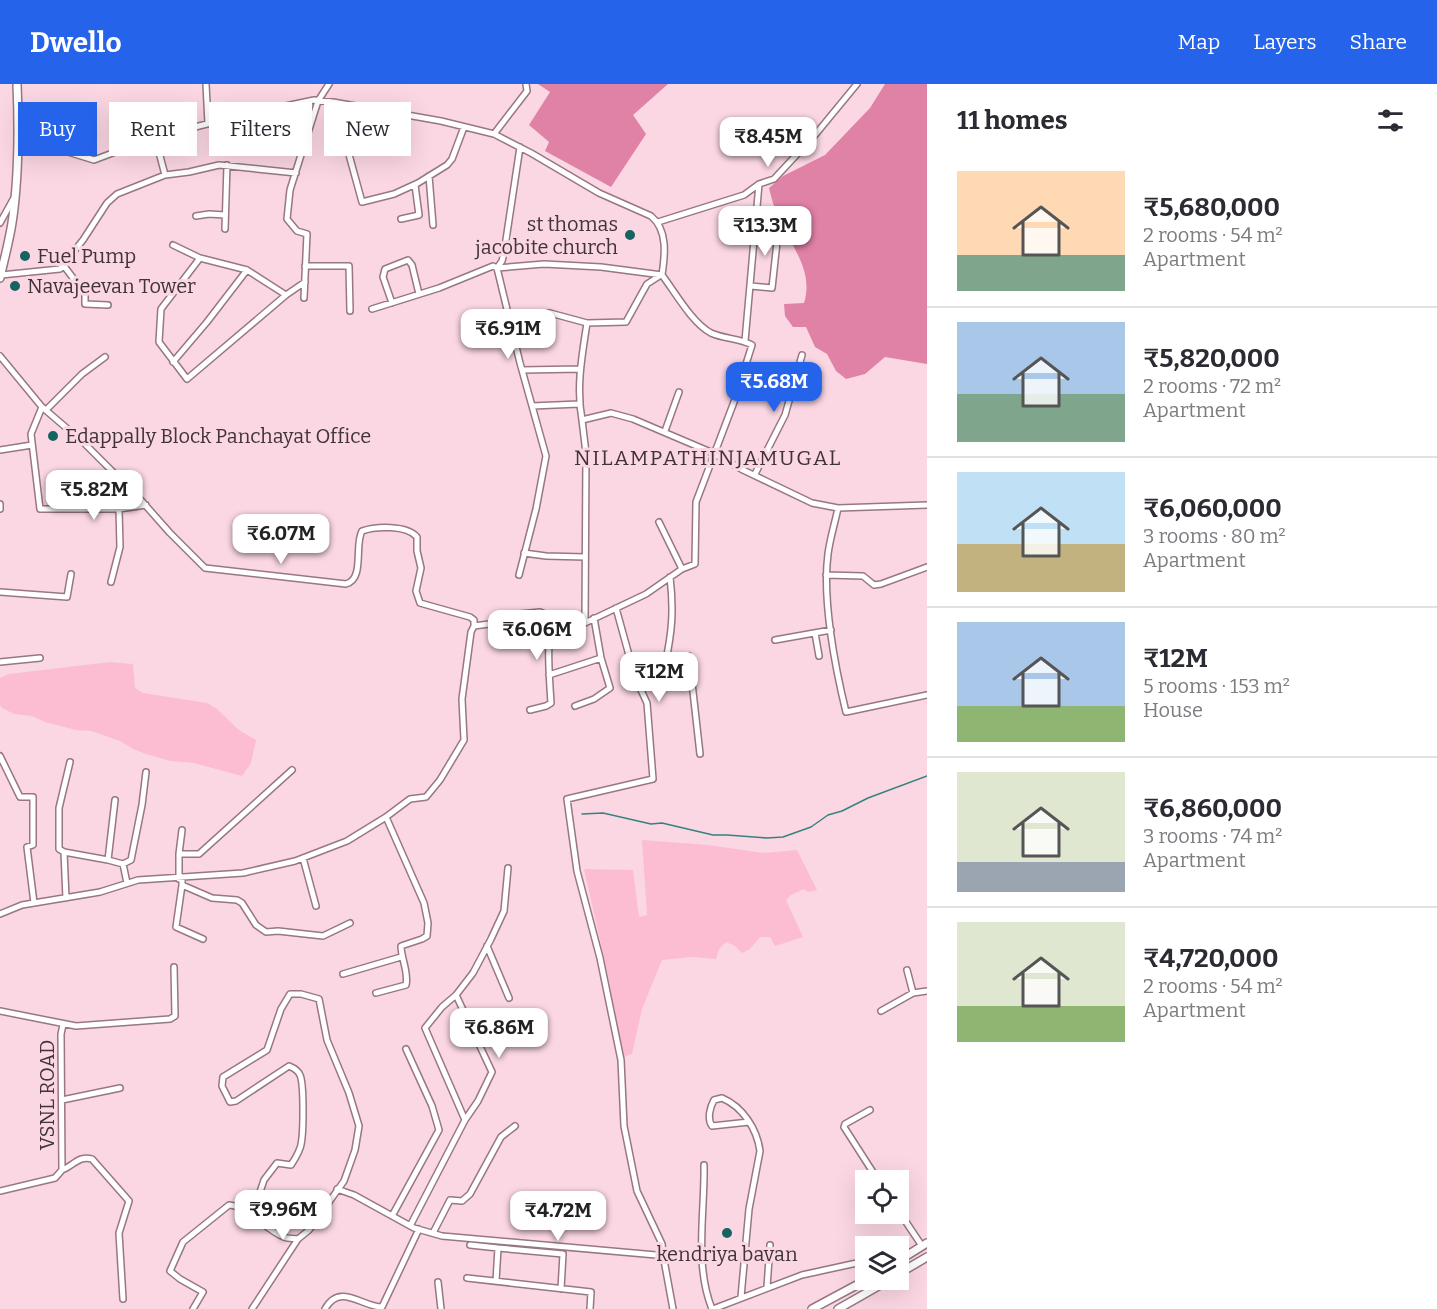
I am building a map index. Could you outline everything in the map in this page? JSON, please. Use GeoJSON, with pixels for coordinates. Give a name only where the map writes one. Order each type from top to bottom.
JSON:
{"type":"FeatureCollection","features":[{"type":"Feature","properties":{"kind":"main road"},"geometry":{"type":"LineString","coordinates":[[17,84],[18,110]]}},
{"type":"Feature","properties":{"kind":"main road"},"geometry":{"type":"LineString","coordinates":[[0,276],[11,226],[18,152]]}},
{"type":"Feature","properties":{"kind":"main road"},"geometry":{"type":"LineString","coordinates":[[909,1255],[925,1245]]}},
{"type":"Feature","properties":{"kind":"main road"},"geometry":{"type":"LineString","coordinates":[[909,1268],[927,1257]]}},
{"type":"Feature","properties":{"kind":"main road"},"geometry":{"type":"LineString","coordinates":[[812,1309],[855,1286]]}},
{"type":"Feature","properties":{"kind":"main road"},"geometry":{"type":"LineString","coordinates":[[837,1309],[871,1290]]}},
{"type":"Feature","properties":{"kind":"street"},"geometry":{"type":"LineString","coordinates":[[197,127],[208,124],[206,84]]}},
{"type":"Feature","properties":{"kind":"street"},"geometry":{"type":"LineString","coordinates":[[304,298],[307,234],[297,231],[287,219],[290,190],[318,100],[329,84]]}},
{"type":"Feature","properties":{"kind":"street"},"geometry":{"type":"LineString","coordinates":[[494,134],[527,91],[526,84]]}},
{"type":"Feature","properties":{"kind":"street"},"geometry":{"type":"LineString","coordinates":[[658,222],[744,195],[759,184],[774,179],[815,135],[857,84]]}},
{"type":"Feature","properties":{"kind":"street"},"geometry":{"type":"LineString","coordinates":[[308,102],[318,100],[419,117],[494,134],[599,194],[651,216],[658,222],[662,230],[665,257],[662,275],[648,284],[626,322],[587,323],[550,313],[508,313]]}},
{"type":"Feature","properties":{"kind":"street"},"geometry":{"type":"LineString","coordinates":[[350,156],[362,202],[394,194],[415,185],[452,159],[464,127]]}},
{"type":"Feature","properties":{"kind":"street"},"geometry":{"type":"LineString","coordinates":[[519,575],[536,509],[546,456],[497,268],[504,253],[520,147]]}},
{"type":"Feature","properties":{"kind":"street"},"geometry":{"type":"LineString","coordinates":[[81,156],[94,160],[109,154]]}},
{"type":"Feature","properties":{"kind":"street"},"geometry":{"type":"LineString","coordinates":[[160,156],[165,175]]}},
{"type":"Feature","properties":{"kind":"street"},"geometry":{"type":"LineString","coordinates":[[0,276],[56,271],[63,266],[107,203],[117,194],[165,175],[219,165],[296,172]]}},
{"type":"Feature","properties":{"kind":"street"},"geometry":{"type":"LineString","coordinates":[[225,230],[227,165]]}},
{"type":"Feature","properties":{"kind":"street"},"geometry":{"type":"LineString","coordinates":[[429,176],[433,225]]}},
{"type":"Feature","properties":{"kind":"street"},"geometry":{"type":"LineString","coordinates":[[745,341],[759,184]]}},
{"type":"Feature","properties":{"kind":"street"},"geometry":{"type":"LineString","coordinates":[[401,219],[419,215],[415,185]]}},
{"type":"Feature","properties":{"kind":"street"},"geometry":{"type":"LineString","coordinates":[[0,223],[15,195]]}},
{"type":"Feature","properties":{"kind":"street"},"geometry":{"type":"LineString","coordinates":[[196,216],[225,215]]}},
{"type":"Feature","properties":{"kind":"street"},"geometry":{"type":"LineString","coordinates":[[751,286],[772,288],[778,233],[756,231]]}},
{"type":"Feature","properties":{"kind":"street"},"geometry":{"type":"LineString","coordinates":[[173,245],[200,258],[247,270],[286,295]]}},
{"type":"Feature","properties":{"kind":"street"},"geometry":{"type":"LineString","coordinates":[[200,258],[161,309],[159,342],[187,379],[286,295],[305,282]]}},
{"type":"Feature","properties":{"kind":"street"},"geometry":{"type":"LineString","coordinates":[[392,303],[383,277],[385,269],[408,260],[412,265],[419,294]]}},
{"type":"Feature","properties":{"kind":"street"},"geometry":{"type":"LineString","coordinates":[[372,309],[493,266],[497,268],[555,265],[601,267],[662,275],[699,324],[712,333],[745,341],[752,345],[734,402],[696,502],[695,564],[682,569],[646,594],[585,623],[566,623],[540,612],[510,615],[489,624],[474,626]]}},
{"type":"Feature","properties":{"kind":"street"},"geometry":{"type":"LineString","coordinates":[[63,266],[85,294],[85,304],[108,305]]}},
{"type":"Feature","properties":{"kind":"street"},"geometry":{"type":"LineString","coordinates":[[306,266],[350,266],[350,311]]}},
{"type":"Feature","properties":{"kind":"street"},"geometry":{"type":"LineString","coordinates":[[173,362],[247,270]]}},
{"type":"Feature","properties":{"kind":"street"},"geometry":{"type":"LineString","coordinates":[[585,623],[586,453],[579,404],[580,369],[587,323]]}},
{"type":"Feature","properties":{"kind":"street"},"geometry":{"type":"LineString","coordinates":[[755,474],[785,415],[802,355]]}},
{"type":"Feature","properties":{"kind":"street"},"geometry":{"type":"LineString","coordinates":[[0,356],[44,408],[84,443],[146,505],[170,533],[206,567],[345,584],[350,583],[355,577],[359,538],[362,531],[387,529],[409,531],[417,537],[421,568],[417,591],[420,603],[474,620],[462,699],[464,740],[440,780],[426,797],[410,799],[347,841],[303,858],[243,873],[138,880],[110,889],[4,910],[0,914]]}},
{"type":"Feature","properties":{"kind":"street"},"geometry":{"type":"LineString","coordinates":[[105,357],[44,408],[31,434],[40,509],[118,509],[146,505]]}},
{"type":"Feature","properties":{"kind":"street"},"geometry":{"type":"LineString","coordinates":[[522,370],[580,369]]}},
{"type":"Feature","properties":{"kind":"street"},"geometry":{"type":"LineString","coordinates":[[665,432],[679,393]]}},
{"type":"Feature","properties":{"kind":"street"},"geometry":{"type":"LineString","coordinates":[[532,406],[579,404]]}},
{"type":"Feature","properties":{"kind":"street"},"geometry":{"type":"LineString","coordinates":[[582,420],[611,413],[633,419],[713,453],[812,503],[838,508],[927,505]]}},
{"type":"Feature","properties":{"kind":"street"},"geometry":{"type":"LineString","coordinates":[[0,450],[32,445]]}},
{"type":"Feature","properties":{"kind":"street"},"geometry":{"type":"LineString","coordinates":[[838,508],[828,553],[826,575],[834,652],[846,712],[927,695]]}},
{"type":"Feature","properties":{"kind":"street"},"geometry":{"type":"LineString","coordinates":[[111,582],[120,547],[118,509]]}},
{"type":"Feature","properties":{"kind":"street"},"geometry":{"type":"LineString","coordinates":[[659,522],[682,569]]}},
{"type":"Feature","properties":{"kind":"street"},"geometry":{"type":"LineString","coordinates":[[525,553],[585,557]]}},
{"type":"Feature","properties":{"kind":"street"},"geometry":{"type":"LineString","coordinates":[[826,575],[862,576],[874,585],[927,567]]}},
{"type":"Feature","properties":{"kind":"street"},"geometry":{"type":"LineString","coordinates":[[0,592],[67,597],[71,574]]}},
{"type":"Feature","properties":{"kind":"street"},"geometry":{"type":"LineString","coordinates":[[665,666],[674,609],[670,577]]}},
{"type":"Feature","properties":{"kind":"street"},"geometry":{"type":"LineString","coordinates":[[616,608],[635,677],[647,703],[653,779],[567,799],[577,871],[600,958],[621,1060],[624,1126],[637,1191],[662,1244],[672,1309]]}},
{"type":"Feature","properties":{"kind":"street"},"geometry":{"type":"LineString","coordinates":[[530,710],[550,703],[549,632],[551,616]]}},
{"type":"Feature","properties":{"kind":"street"},"geometry":{"type":"LineString","coordinates":[[575,706],[594,699],[610,688],[601,658],[594,618]]}},
{"type":"Feature","properties":{"kind":"street"},"geometry":{"type":"LineString","coordinates":[[775,640],[831,630]]}},
{"type":"Feature","properties":{"kind":"street"},"geometry":{"type":"LineString","coordinates":[[815,633],[819,656]]}},
{"type":"Feature","properties":{"kind":"street"},"geometry":{"type":"LineString","coordinates":[[635,677],[689,657],[700,754]]}},
{"type":"Feature","properties":{"kind":"street"},"geometry":{"type":"LineString","coordinates":[[0,662],[40,658]]}},
{"type":"Feature","properties":{"kind":"street"},"geometry":{"type":"LineString","coordinates":[[549,675],[601,658]]}},
{"type":"Feature","properties":{"kind":"street"},"geometry":{"type":"LineString","coordinates":[[0,756],[20,797],[33,797],[33,845],[27,847],[34,903]]}},
{"type":"Feature","properties":{"kind":"street"},"geometry":{"type":"LineString","coordinates":[[70,762],[59,808],[59,849],[123,864],[131,860],[146,772]]}},
{"type":"Feature","properties":{"kind":"street"},"geometry":{"type":"LineString","coordinates":[[179,854],[199,854],[292,770]]}},
{"type":"Feature","properties":{"kind":"street"},"geometry":{"type":"LineString","coordinates":[[108,860],[115,800]]}},
{"type":"Feature","properties":{"kind":"street"},"geometry":{"type":"LineString","coordinates":[[376,993],[406,985],[401,945],[427,936],[428,923],[424,903],[386,817]]}},
{"type":"Feature","properties":{"kind":"street"},"geometry":{"type":"LineString","coordinates":[[182,830],[179,854],[182,885],[176,927],[203,939]]}},
{"type":"Feature","properties":{"kind":"street"},"geometry":{"type":"LineString","coordinates":[[64,852],[66,898]]}},
{"type":"Feature","properties":{"kind":"street"},"geometry":{"type":"LineString","coordinates":[[303,858],[316,906]]}},
{"type":"Feature","properties":{"kind":"street"},"geometry":{"type":"LineString","coordinates":[[123,864],[127,883]]}},
{"type":"Feature","properties":{"kind":"street"},"geometry":{"type":"LineString","coordinates":[[465,1120],[425,1028],[473,973],[504,911],[508,868]]}},
{"type":"Feature","properties":{"kind":"street"},"geometry":{"type":"LineString","coordinates":[[182,885],[212,898],[237,900],[242,903],[256,925],[266,932],[284,931],[323,936],[350,923]]}},
{"type":"Feature","properties":{"kind":"street"},"geometry":{"type":"LineString","coordinates":[[487,946],[509,998]]}},
{"type":"Feature","properties":{"kind":"street"},"geometry":{"type":"LineString","coordinates":[[343,974],[401,957]]}},
{"type":"Feature","properties":{"kind":"street"},"geometry":{"type":"LineString","coordinates":[[0,1011],[76,1026],[170,1019],[175,1016],[174,967]]}},
{"type":"Feature","properties":{"kind":"street"},"geometry":{"type":"LineString","coordinates":[[907,970],[913,993]]}},
{"type":"Feature","properties":{"kind":"street"},"geometry":{"type":"LineString","coordinates":[[881,1011],[913,993],[927,991]]}},
{"type":"Feature","properties":{"kind":"street"},"geometry":{"type":"LineString","coordinates":[[252,1216],[264,1180],[277,1163],[291,1165],[301,1146],[304,1130],[303,1086],[300,1075],[295,1068],[290,1066],[236,1101],[230,1102],[222,1086],[223,1077],[267,1050],[281,1009],[290,994],[301,994],[319,999],[327,1040],[349,1093],[359,1126],[355,1150],[344,1181],[309,1230],[298,1239],[252,1309]]}},
{"type":"Feature","properties":{"kind":"street"},"geometry":{"type":"LineString","coordinates":[[410,1226],[492,1072],[456,995]]}},
{"type":"Feature","properties":{"kind":"street","name":"VSNL ROAD"},"geometry":{"type":"LineString","coordinates":[[0,1191],[55,1178],[62,1170],[61,1034],[63,1025]]}},
{"type":"Feature","properties":{"kind":"street"},"geometry":{"type":"LineString","coordinates":[[392,1216],[439,1130],[432,1106],[406,1049]]}},
{"type":"Feature","properties":{"kind":"street"},"geometry":{"type":"LineString","coordinates":[[62,1100],[120,1088]]}},
{"type":"Feature","properties":{"kind":"street"},"geometry":{"type":"LineString","coordinates":[[741,1297],[749,1209],[760,1151],[757,1135],[749,1122],[731,1102],[722,1098],[714,1100],[709,1122],[712,1126],[749,1122]]}},
{"type":"Feature","properties":{"kind":"street"},"geometry":{"type":"LineString","coordinates":[[870,1110],[844,1127],[872,1170]]}},
{"type":"Feature","properties":{"kind":"street"},"geometry":{"type":"LineString","coordinates":[[433,1233],[450,1200],[462,1201],[470,1194],[501,1137],[515,1126]]}},
{"type":"Feature","properties":{"kind":"street"},"geometry":{"type":"LineString","coordinates":[[62,1170],[83,1158],[92,1159],[129,1202],[119,1233],[123,1299]]}},
{"type":"Feature","properties":{"kind":"street"},"geometry":{"type":"LineString","coordinates":[[704,1165],[702,1253],[707,1297],[713,1309],[802,1275],[855,1263]]}},
{"type":"Feature","properties":{"kind":"street"},"geometry":{"type":"LineString","coordinates":[[337,1189],[354,1195],[410,1226],[442,1236],[656,1256],[664,1260]]}},
{"type":"Feature","properties":{"kind":"street"},"geometry":{"type":"LineString","coordinates":[[193,1309],[203,1292],[180,1279],[170,1270],[183,1242],[229,1205],[235,1206],[284,1237],[298,1239]]}},
{"type":"Feature","properties":{"kind":"street"},"geometry":{"type":"LineString","coordinates":[[909,1224],[925,1245]]}},
{"type":"Feature","properties":{"kind":"street"},"geometry":{"type":"LineString","coordinates":[[325,1309],[330,1301],[341,1296],[382,1307],[419,1229]]}},
{"type":"Feature","properties":{"kind":"street"},"geometry":{"type":"LineString","coordinates":[[471,1245],[563,1254],[561,1288]]}},
{"type":"Feature","properties":{"kind":"street"},"geometry":{"type":"LineString","coordinates":[[767,1287],[770,1245]]}},
{"type":"Feature","properties":{"kind":"street"},"geometry":{"type":"LineString","coordinates":[[496,1281],[498,1248]]}},
{"type":"Feature","properties":{"kind":"street"},"geometry":{"type":"LineString","coordinates":[[467,1278],[591,1292],[590,1309]]}},
{"type":"Feature","properties":{"kind":"street"},"geometry":{"type":"LineString","coordinates":[[438,1282],[441,1309]]}},
{"type":"Feature","properties":{"kind":"shaded area"},"geometry":{"type":"Polygon","coordinates":[[[538,84],[668,84],[633,115],[646,134],[611,187],[545,151],[549,142],[529,125],[550,92],[538,84]]]}},
{"type":"Feature","properties":{"kind":"shaded area"},"geometry":{"type":"Polygon","coordinates":[[[885,84],[927,84],[927,364],[885,357],[865,374],[846,379],[836,371],[827,354],[815,347],[806,327],[793,327],[785,316],[784,304],[804,303],[806,278],[776,211],[769,188],[783,176],[825,155],[870,108],[885,84]]]}},
{"type":"Feature","properties":{"kind":"shaded area"},"geometry":{"type":"Polygon","coordinates":[[[110,662],[133,664],[135,688],[143,693],[207,703],[216,708],[239,730],[256,740],[251,763],[242,776],[194,763],[170,761],[146,754],[120,741],[91,731],[76,730],[32,716],[14,714],[0,705],[0,678],[9,674],[110,662]]]}},
{"type":"Feature","properties":{"kind":"shaded area"},"geometry":{"type":"Polygon","coordinates":[[[642,840],[708,845],[764,853],[797,850],[817,890],[808,892],[804,889],[786,900],[803,937],[775,946],[770,937],[760,937],[750,949],[742,953],[735,946],[726,942],[719,949],[716,959],[692,957],[662,960],[642,1009],[632,1054],[623,1057],[609,980],[584,869],[633,870],[639,917],[647,915],[642,840]]]}},
{"type":"Feature","properties":{"kind":"waterway"},"geometry":{"type":"LineString","coordinates":[[582,814],[603,813],[713,835],[783,837],[811,827],[828,815],[868,798],[927,776]]}},
{"type":"Feature","properties":{"kind":"place","name":"st thomas jacobite church"},"geometry":{"type":"Point","coordinates":[630,235]}},
{"type":"Feature","properties":{"kind":"place","name":"Fuel Pump"},"geometry":{"type":"Point","coordinates":[25,256]}},
{"type":"Feature","properties":{"kind":"place","name":"Navajeevan Tower"},"geometry":{"type":"Point","coordinates":[15,286]}},
{"type":"Feature","properties":{"kind":"place","name":"Edappally Block Panchayat Office"},"geometry":{"type":"Point","coordinates":[53,436]}},
{"type":"Feature","properties":{"kind":"place","name":"kendriya bavan"},"geometry":{"type":"Point","coordinates":[727,1233]}},
{"type":"Feature","properties":{"kind":"district","name":"NILAMPATHINJAMUGAL"},"geometry":{"type":"Point","coordinates":[708,458]}}]}
